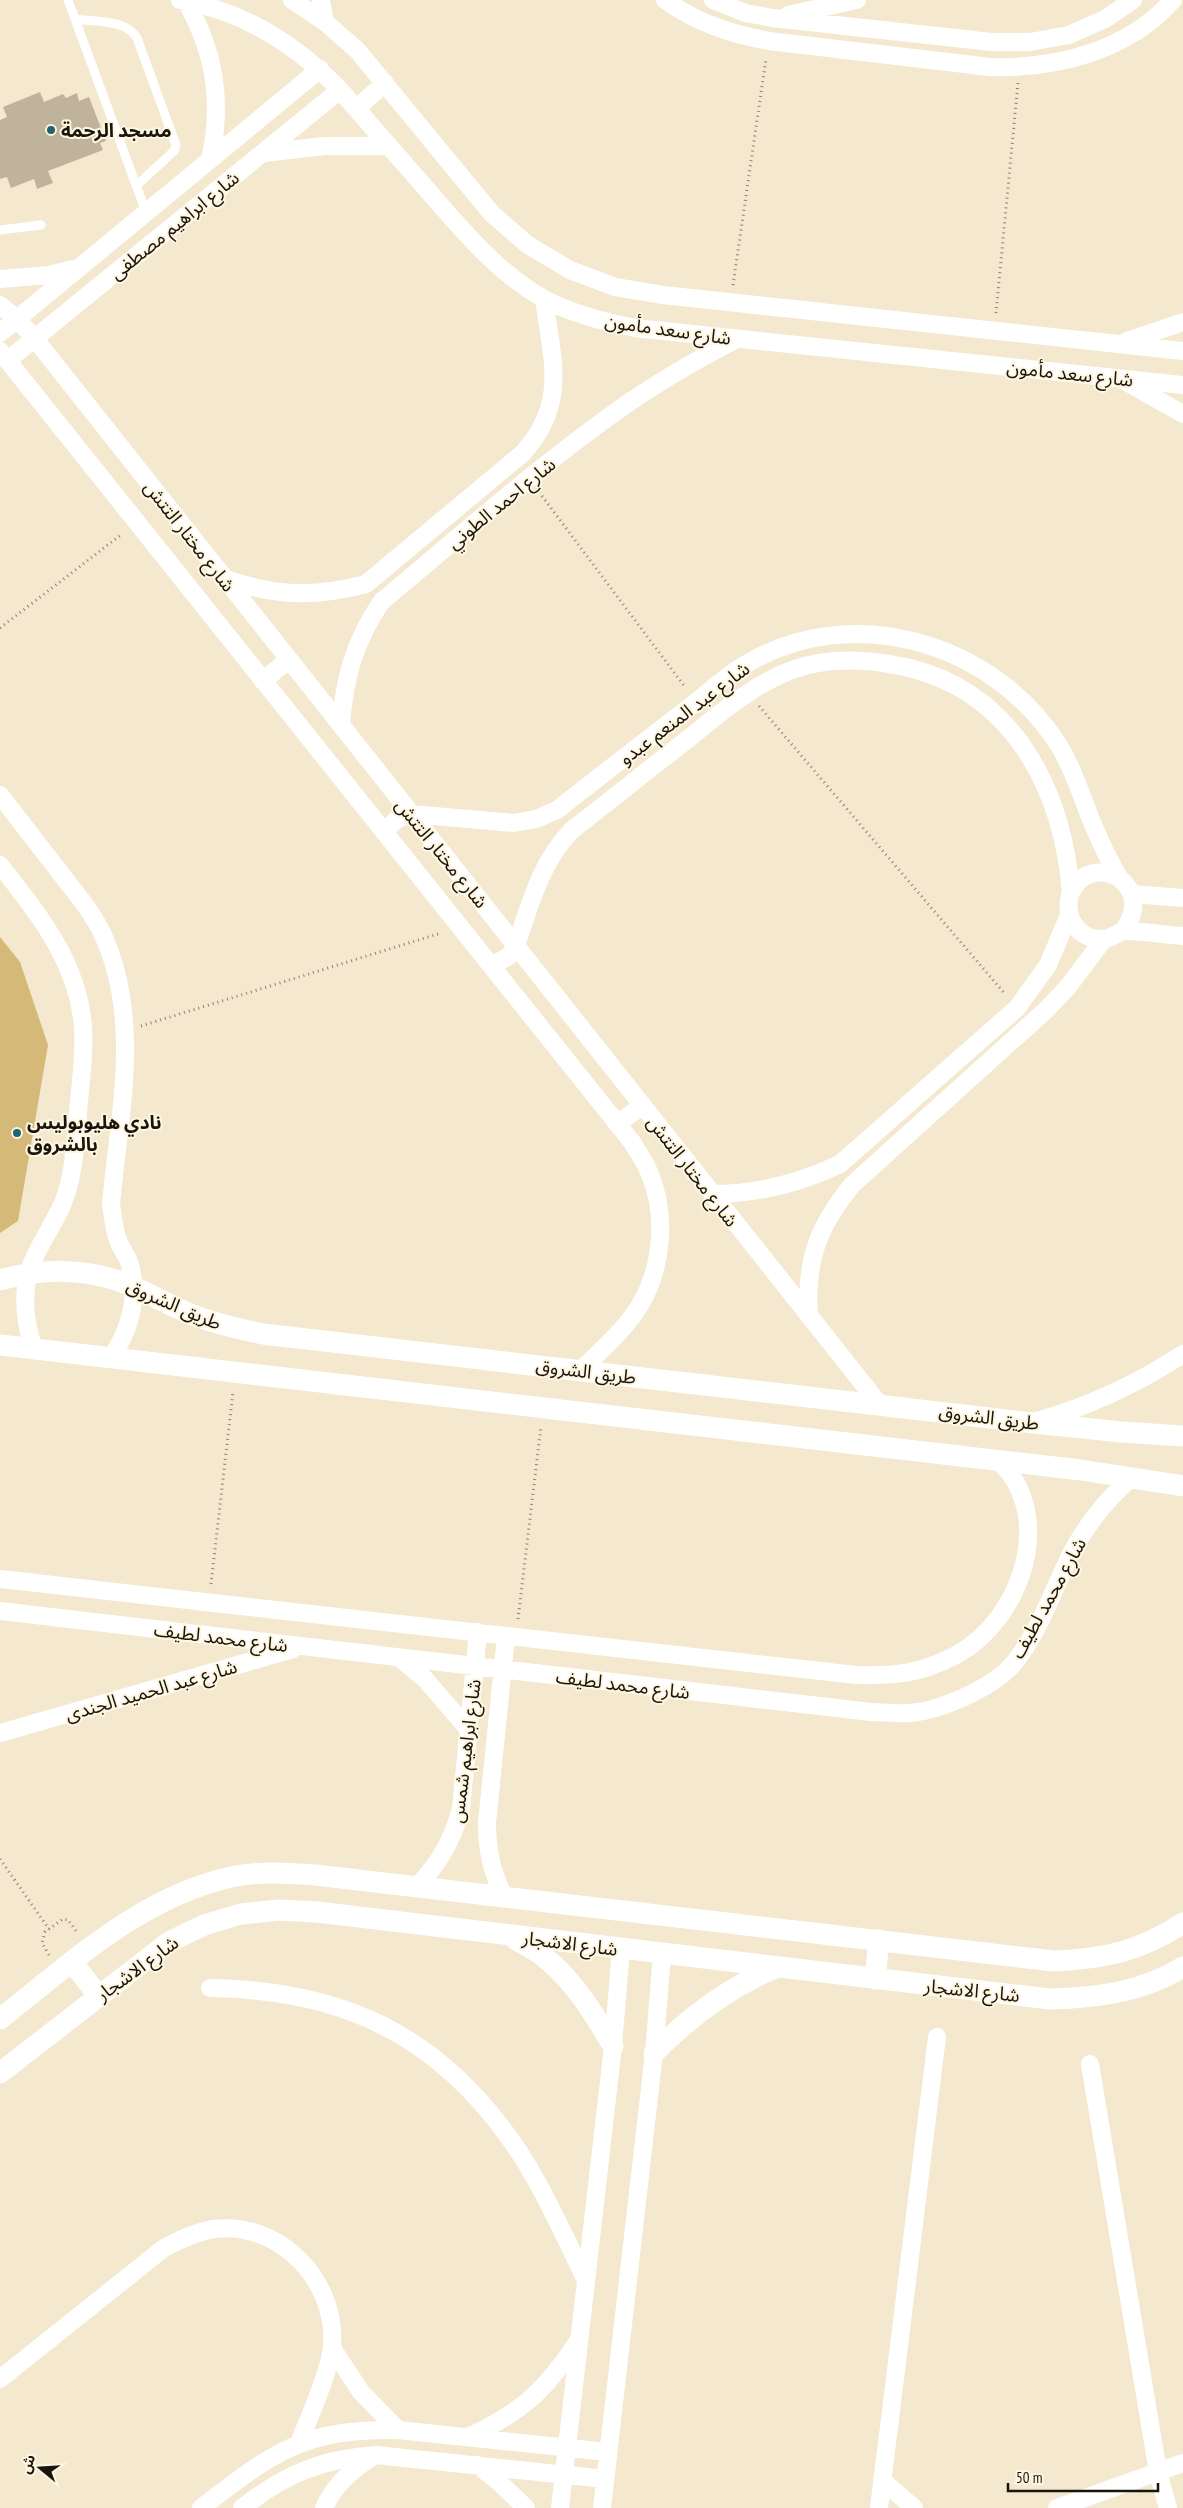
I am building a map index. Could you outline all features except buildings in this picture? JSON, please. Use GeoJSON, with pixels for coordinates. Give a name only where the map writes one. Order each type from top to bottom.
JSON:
{"type":"FeatureCollection","features":[{"type":"Feature","properties":{"kind":"street","name":"شارع سعد مأمون"},"geometry":{"type":"LineString","coordinates":[[292,0],[325,22],[357,50],[492,214],[528,245],[570,270],[615,287],[663,295],[1183,351]]}},
{"type":"Feature","properties":{"kind":"street"},"geometry":{"type":"LineString","coordinates":[[321,0],[325,22]]}},
{"type":"Feature","properties":{"kind":"street"},"geometry":{"type":"LineString","coordinates":[[665,0],[706,24],[737,35],[769,41],[990,67],[1020,68],[1060,62],[1099,50],[1135,31],[1173,0]]}},
{"type":"Feature","properties":{"kind":"street"},"geometry":{"type":"LineString","coordinates":[[713,0],[745,12],[773,18],[991,42],[1030,42],[1068,34],[1105,20],[1133,0]]}},
{"type":"Feature","properties":{"kind":"street"},"geometry":{"type":"LineString","coordinates":[[773,18],[857,0]]}},
{"type":"Feature","properties":{"kind":"street","name":"شارع سعد مأمون"},"geometry":{"type":"LineString","coordinates":[[183,1],[223,12],[259,27],[291,46],[320,69],[479,249],[510,276],[544,299],[573,312],[604,322],[635,328],[1183,385]]}},
{"type":"Feature","properties":{"kind":"street"},"geometry":{"type":"LineString","coordinates":[[183,1],[206,41],[216,85],[217,122],[210,160]]}},
{"type":"Feature","properties":{"kind":"street"},"geometry":{"type":"LineString","coordinates":[[769,41],[773,18]]}},
{"type":"Feature","properties":{"kind":"street","name":"شارع ابراهيم مصطفى"},"geometry":{"type":"LineString","coordinates":[[0,333],[320,69]]}},
{"type":"Feature","properties":{"kind":"street"},"geometry":{"type":"LineString","coordinates":[[356,109],[384,83]]}},
{"type":"Feature","properties":{"kind":"street","name":"شارع ابراهيم مصطفى"},"geometry":{"type":"LineString","coordinates":[[4,356],[34,339],[340,90]]}},
{"type":"Feature","properties":{"kind":"street"},"geometry":{"type":"LineString","coordinates":[[262,153],[325,146],[389,146]]}},
{"type":"Feature","properties":{"kind":"street"},"geometry":{"type":"LineString","coordinates":[[0,279],[49,275],[78,268]]}},
{"type":"Feature","properties":{"kind":"street","name":"شارع احمد الطوني"},"geometry":{"type":"LineString","coordinates":[[222,577],[250,587],[279,593],[308,594],[337,591],[366,584],[523,453],[537,437],[548,418],[553,397],[554,375],[544,299]]}},
{"type":"Feature","properties":{"kind":"street","name":"شارع مختار التتش"},"geometry":{"type":"LineString","coordinates":[[0,305],[17,319],[34,339],[880,1405]]}},
{"type":"Feature","properties":{"kind":"street"},"geometry":{"type":"LineString","coordinates":[[1118,344],[1183,322]]}},
{"type":"Feature","properties":{"kind":"street","name":"شارع احمد الطوني"},"geometry":{"type":"LineString","coordinates":[[341,725],[343,698],[353,656],[366,623],[382,601],[615,412],[687,366],[737,339]]}},
{"type":"Feature","properties":{"kind":"street","name":"شارع مختار التتش"},"geometry":{"type":"LineString","coordinates":[[4,356],[632,1142],[649,1172],[659,1205],[660,1240],[654,1274],[640,1305],[618,1332],[580,1371]]}},
{"type":"Feature","properties":{"kind":"street"},"geometry":{"type":"LineString","coordinates":[[1121,379],[1183,414]]}},
{"type":"Feature","properties":{"kind":"street"},"geometry":{"type":"LineString","coordinates":[[498,473],[513,493]]}},
{"type":"Feature","properties":{"kind":"street","name":"شارع عبد المنعم عبدو"},"geometry":{"type":"LineString","coordinates":[[411,814],[514,822],[536,819],[557,810],[742,666],[784,646],[827,636],[872,634],[908,639],[959,655],[1004,684],[1031,709],[1058,744],[1078,785],[1103,848],[1119,878]]}},
{"type":"Feature","properties":{"kind":"street"},"geometry":{"type":"LineString","coordinates":[[263,680],[288,660]]}},
{"type":"Feature","properties":{"kind":"street","name":"شارع عبد المنعم عبدو"},"geometry":{"type":"LineString","coordinates":[[492,966],[509,956],[516,945],[545,864],[557,846],[572,830],[747,692],[792,670],[830,662],[869,661],[907,667],[944,680],[977,699],[1012,733],[1030,756],[1048,790],[1064,840],[1071,893]]}},
{"type":"Feature","properties":{"kind":"street"},"geometry":{"type":"LineString","coordinates":[[0,795],[86,906],[103,935],[119,982],[126,1031],[111,1204],[113,1225],[119,1244],[129,1262],[133,1286],[133,1302],[126,1331],[111,1358]]}},
{"type":"Feature","properties":{"kind":"street"},"geometry":{"type":"LineString","coordinates":[[385,833],[392,823],[401,817],[411,814]]}},
{"type":"Feature","properties":{"kind":"street"},"geometry":{"type":"LineString","coordinates":[[0,865],[44,921],[59,946],[79,999],[83,1027],[84,1056],[72,1173],[52,1229],[36,1254],[29,1273],[25,1304],[29,1334],[34,1349]]}},
{"type":"Feature","properties":{"kind":"street"},"geometry":{"type":"LineString","coordinates":[[1123,931],[1131,920],[1134,908],[1132,894],[1119,878],[1097,873],[1086,876],[1077,883],[1071,893],[1068,908],[1074,926],[1082,934],[1104,939],[1123,931],[1183,936]]}},
{"type":"Feature","properties":{"kind":"street"},"geometry":{"type":"LineString","coordinates":[[1132,894],[1183,898]]}},
{"type":"Feature","properties":{"kind":"street"},"geometry":{"type":"LineString","coordinates":[[712,1194],[765,1191],[816,1176],[840,1164],[1017,1008],[1048,965],[1069,915]]}},
{"type":"Feature","properties":{"kind":"street"},"geometry":{"type":"LineString","coordinates":[[809,1316],[807,1288],[811,1259],[820,1232],[834,1206],[853,1184],[1046,1010],[1077,976],[1104,939]]}},
{"type":"Feature","properties":{"kind":"street"},"geometry":{"type":"LineString","coordinates":[[617,1124],[642,1106]]}},
{"type":"Feature","properties":{"kind":"street","name":"طريق الشروق"},"geometry":{"type":"LineString","coordinates":[[0,1280],[29,1273],[56,1271],[108,1278],[133,1286],[193,1315],[240,1330],[304,1339],[1033,1423],[1183,1436]]}},
{"type":"Feature","properties":{"kind":"street"},"geometry":{"type":"LineString","coordinates":[[0,1346],[999,1461],[1183,1486]]}},
{"type":"Feature","properties":{"kind":"street"},"geometry":{"type":"LineString","coordinates":[[1033,1423],[1075,1410],[1116,1393],[1156,1372],[1183,1354]]}},
{"type":"Feature","properties":{"kind":"street","name":"شارع محمد لطيف"},"geometry":{"type":"LineString","coordinates":[[0,1579],[856,1675],[891,1676],[926,1669],[957,1654],[985,1632],[1007,1605],[1022,1573],[1029,1541],[1026,1508],[1016,1482],[999,1461]]}},
{"type":"Feature","properties":{"kind":"street","name":"شارع محمد لطيف"},"geometry":{"type":"LineString","coordinates":[[0,1611],[870,1712],[909,1713],[947,1705],[982,1688],[1013,1664],[1037,1627],[1084,1532],[1113,1494],[1131,1478]]}},
{"type":"Feature","properties":{"kind":"street","name":"شارع ابراهيم شمس"},"geometry":{"type":"LineString","coordinates":[[416,1887],[437,1864],[455,1831],[461,1810],[478,1632]]}},
{"type":"Feature","properties":{"kind":"street","name":"شارع ابراهيم شمس"},"geometry":{"type":"LineString","coordinates":[[504,1897],[493,1874],[487,1848],[487,1823],[502,1670],[511,1636]]}},
{"type":"Feature","properties":{"kind":"street","name":"شارع عبد الحميد الجندى"},"geometry":{"type":"LineString","coordinates":[[0,1733],[302,1646]]}},
{"type":"Feature","properties":{"kind":"street"},"geometry":{"type":"LineString","coordinates":[[400,1658],[430,1685],[468,1729]]}},
{"type":"Feature","properties":{"kind":"street","name":"شارع الاشجار"},"geometry":{"type":"LineString","coordinates":[[0,2019],[119,1926],[156,1905],[193,1888],[233,1877],[274,1872],[1054,1961],[1092,1960],[1130,1951],[1165,1936],[1183,1923]]}},
{"type":"Feature","properties":{"kind":"street","name":"شارع الاشجار"},"geometry":{"type":"LineString","coordinates":[[0,2073],[98,1995],[169,1942],[204,1925],[241,1914],[279,1910],[317,1912],[874,1979],[1050,1998],[1082,1998],[1114,1994],[1145,1985],[1183,1967]]}},
{"type":"Feature","properties":{"kind":"street"},"geometry":{"type":"LineString","coordinates":[[510,1936],[543,1956],[570,1983],[594,2013],[613,2046]]}},
{"type":"Feature","properties":{"kind":"street"},"geometry":{"type":"LineString","coordinates":[[874,1979],[879,1940]]}},
{"type":"Feature","properties":{"kind":"street"},"geometry":{"type":"LineString","coordinates":[[560,2508],[613,2046],[621,1949]]}},
{"type":"Feature","properties":{"kind":"street"},"geometry":{"type":"LineString","coordinates":[[602,2508],[654,2053],[662,1954]]}},
{"type":"Feature","properties":{"kind":"street"},"geometry":{"type":"LineString","coordinates":[[67,1966],[98,1995]]}},
{"type":"Feature","properties":{"kind":"street"},"geometry":{"type":"LineString","coordinates":[[654,2053],[681,2026],[711,2002],[744,1981],[775,1967]]}},
{"type":"Feature","properties":{"kind":"street"},"geometry":{"type":"LineString","coordinates":[[210,1988],[255,1989],[299,1996],[334,2005],[384,2025],[422,2048],[488,2108],[515,2145],[586,2280]]}},
{"type":"Feature","properties":{"kind":"street"},"geometry":{"type":"LineString","coordinates":[[879,2508],[937,2037]]}},
{"type":"Feature","properties":{"kind":"street"},"geometry":{"type":"LineString","coordinates":[[1090,2064],[1158,2472],[1168,2508]]}},
{"type":"Feature","properties":{"kind":"street"},"geometry":{"type":"LineString","coordinates":[[0,2379],[164,2248],[188,2235],[215,2229],[242,2230],[268,2238],[292,2251],[311,2271],[324,2294],[332,2320],[332,2348],[299,2443]]}},
{"type":"Feature","properties":{"kind":"street"},"geometry":{"type":"LineString","coordinates":[[468,2437],[502,2421],[533,2399],[558,2370],[580,2338]]}},
{"type":"Feature","properties":{"kind":"street"},"geometry":{"type":"LineString","coordinates":[[332,2348],[360,2392],[398,2430]]}},
{"type":"Feature","properties":{"kind":"street"},"geometry":{"type":"LineString","coordinates":[[201,2508],[255,2466],[299,2443],[332,2433],[365,2429],[398,2430],[608,2452]]}},
{"type":"Feature","properties":{"kind":"street"},"geometry":{"type":"LineString","coordinates":[[242,2508],[282,2480],[318,2464],[346,2457],[376,2455],[605,2479]]}},
{"type":"Feature","properties":{"kind":"street"},"geometry":{"type":"LineString","coordinates":[[324,2508],[337,2485],[355,2468],[376,2455]]}},
{"type":"Feature","properties":{"kind":"street"},"geometry":{"type":"LineString","coordinates":[[1057,2508],[1183,2463]]}},
{"type":"Feature","properties":{"kind":"street"},"geometry":{"type":"LineString","coordinates":[[477,2465],[499,2482],[526,2508]]}},
{"type":"Feature","properties":{"kind":"street"},"geometry":{"type":"LineString","coordinates":[[882,2480],[914,2508]]}},
{"type":"Feature","properties":{"kind":"lane"},"geometry":{"type":"LineString","coordinates":[[68,0],[146,212]]}},
{"type":"Feature","properties":{"kind":"lane"},"geometry":{"type":"LineString","coordinates":[[75,19],[121,25],[131,31],[137,38],[176,145],[174,151],[137,185]]}},
{"type":"Feature","properties":{"kind":"lane"},"geometry":{"type":"LineString","coordinates":[[0,230],[41,225]]}},
{"type":"Feature","properties":{"kind":"path"},"geometry":{"type":"LineString","coordinates":[[731,302],[769,41]]}},
{"type":"Feature","properties":{"kind":"path"},"geometry":{"type":"LineString","coordinates":[[994,331],[1020,68]]}},
{"type":"Feature","properties":{"kind":"path"},"geometry":{"type":"LineString","coordinates":[[530,480],[697,702]]}},
{"type":"Feature","properties":{"kind":"path"},"geometry":{"type":"LineString","coordinates":[[0,628],[137,522]]}},
{"type":"Feature","properties":{"kind":"path"},"geometry":{"type":"LineString","coordinates":[[747,692],[1017,1008]]}},
{"type":"Feature","properties":{"kind":"path"},"geometry":{"type":"LineString","coordinates":[[126,1031],[460,927]]}},
{"type":"Feature","properties":{"kind":"path"},"geometry":{"type":"LineString","coordinates":[[208,1602],[235,1373]]}},
{"type":"Feature","properties":{"kind":"path"},"geometry":{"type":"LineString","coordinates":[[511,1636],[544,1408]]}},
{"type":"Feature","properties":{"kind":"path"},"geometry":{"type":"LineString","coordinates":[[0,1859],[49,1929]]}},
{"type":"Feature","properties":{"kind":"path"},"geometry":{"type":"LineString","coordinates":[[67,1966],[42,1943],[43,1935],[49,1929],[61,1920],[66,1920],[90,1948]]}},
{"type":"Feature","properties":{"kind":"shaded area","name":"نادي هليوبوليس بالشروق"},"geometry":{"type":"Polygon","coordinates":[[[0,937],[20,962],[48,1045],[18,1221],[0,1233],[0,937]]]}},
{"type":"Feature","properties":{"kind":"place","name":"مسجد الرحمة"},"geometry":{"type":"Point","coordinates":[51,130]}},
{"type":"Feature","properties":{"kind":"place","name":"نادي هليوبوليس بالشروق"},"geometry":{"type":"Point","coordinates":[17,1133]}}]}
